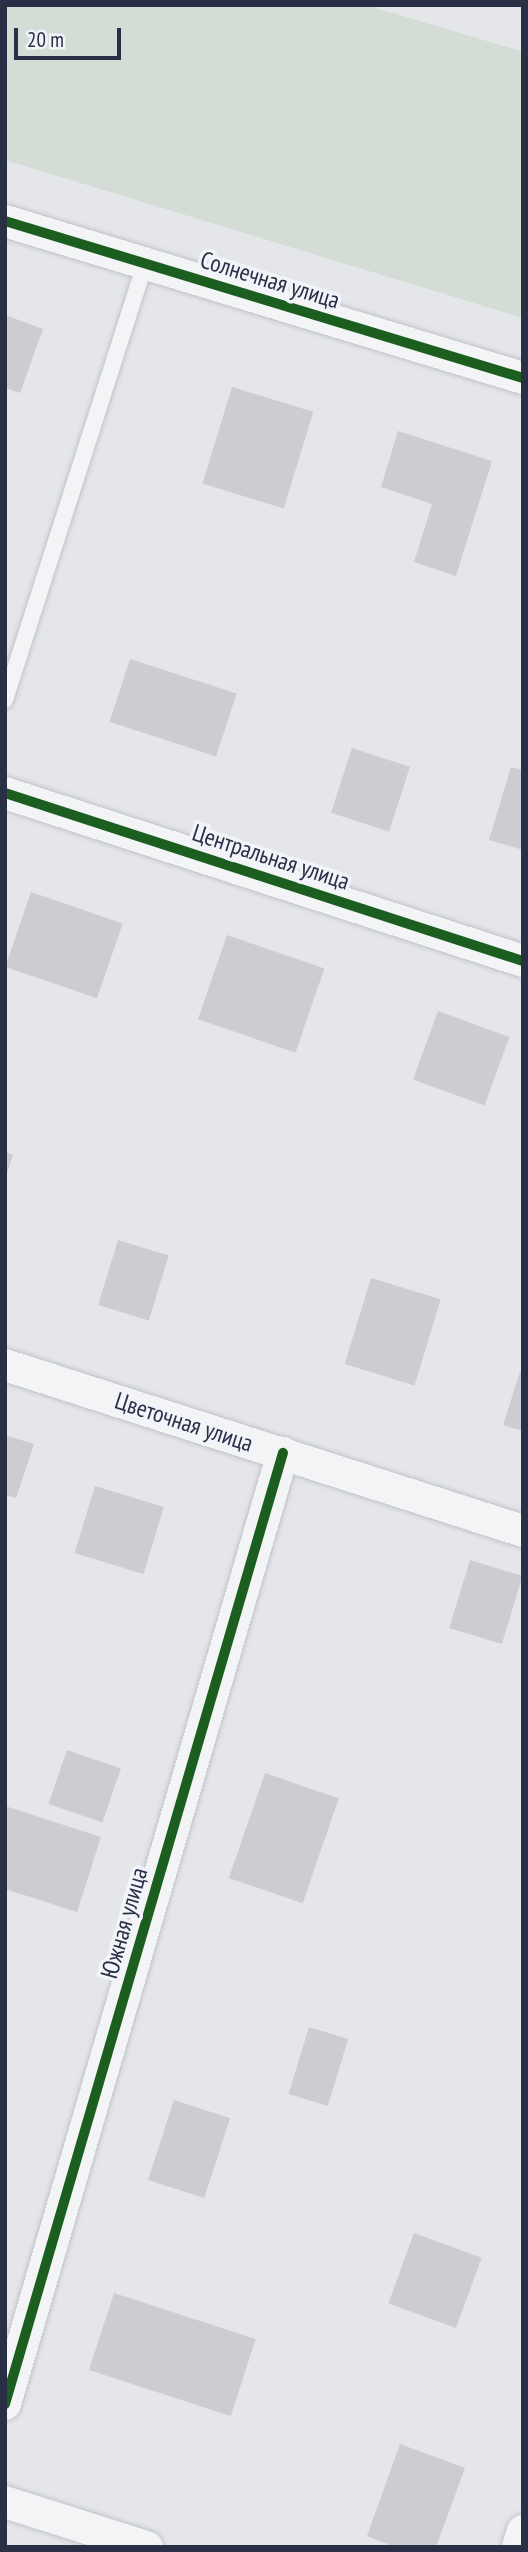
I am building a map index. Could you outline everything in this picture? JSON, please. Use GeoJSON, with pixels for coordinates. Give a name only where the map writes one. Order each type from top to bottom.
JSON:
{"type":"FeatureCollection","features":[{"type":"Feature","properties":{"kind":"street","name":"Солнечная улица"},"geometry":{"type":"LineString","coordinates":[[5,221],[523,378]]}},
{"type":"Feature","properties":{"kind":"street","name":"Центральная улица"},"geometry":{"type":"LineString","coordinates":[[5,793],[523,961]]}},
{"type":"Feature","properties":{"kind":"street","name":"Цветочная улица"},"geometry":{"type":"LineString","coordinates":[[5,1365],[523,1531]]}},
{"type":"Feature","properties":{"kind":"street","name":"Южная улица"},"geometry":{"type":"LineString","coordinates":[[5,2404],[283,1453]]}},
{"type":"Feature","properties":{"kind":"street"},"geometry":{"type":"LineString","coordinates":[[5,2502],[147,2547]]}},
{"type":"Feature","properties":{"kind":"street"},"geometry":{"type":"LineString","coordinates":[[518,2547],[523,2532]]}},
{"type":"Feature","properties":{"kind":"lane"},"geometry":{"type":"LineString","coordinates":[[5,700],[145,264]]}},
{"type":"Feature","properties":{"kind":"shaded area"},"geometry":{"type":"Polygon","coordinates":[[[5,5],[366,5],[523,52],[523,318],[5,160],[5,5]]]}},
{"type":"Feature","properties":{"kind":"building"},"geometry":{"type":"Polygon","coordinates":[[[5,315],[43,329],[20,393],[5,388],[5,315]]]}},
{"type":"Feature","properties":{"kind":"building"},"geometry":{"type":"Polygon","coordinates":[[[232,387],[313,412],[284,508],[202,484],[232,387]]]}},
{"type":"Feature","properties":{"kind":"building"},"geometry":{"type":"Polygon","coordinates":[[[398,431],[492,461],[456,576],[414,562],[432,504],[381,487],[398,431]]]}},
{"type":"Feature","properties":{"kind":"building"},"geometry":{"type":"Polygon","coordinates":[[[130,659],[237,694],[216,756],[110,722],[130,659]]]}},
{"type":"Feature","properties":{"kind":"building"},"geometry":{"type":"Polygon","coordinates":[[[352,748],[410,767],[389,832],[331,813],[352,748]]]}},
{"type":"Feature","properties":{"kind":"building"},"geometry":{"type":"Polygon","coordinates":[[[511,767],[523,770],[523,850],[489,840],[511,767]]]}},
{"type":"Feature","properties":{"kind":"building"},"geometry":{"type":"Polygon","coordinates":[[[31,892],[123,924],[97,998],[5,967],[31,892]]]}},
{"type":"Feature","properties":{"kind":"building"},"geometry":{"type":"Polygon","coordinates":[[[227,935],[324,969],[295,1053],[198,1019],[227,935]]]}},
{"type":"Feature","properties":{"kind":"building"},"geometry":{"type":"Polygon","coordinates":[[[438,1011],[509,1037],[484,1106],[413,1080],[438,1011]]]}},
{"type":"Feature","properties":{"kind":"building"},"geometry":{"type":"Polygon","coordinates":[[[5,1152],[13,1155],[6,1176],[5,1176],[5,1152]]]}},
{"type":"Feature","properties":{"kind":"building"},"geometry":{"type":"Polygon","coordinates":[[[118,1240],[169,1255],[149,1321],[98,1305],[118,1240]]]}},
{"type":"Feature","properties":{"kind":"building"},"geometry":{"type":"Polygon","coordinates":[[[371,1278],[441,1299],[414,1385],[345,1364],[371,1278]]]}},
{"type":"Feature","properties":{"kind":"building"},"geometry":{"type":"Polygon","coordinates":[[[520,1372],[523,1373],[523,1431],[503,1425],[520,1372]]]}},
{"type":"Feature","properties":{"kind":"building"},"geometry":{"type":"Polygon","coordinates":[[[5,1435],[34,1444],[16,1498],[5,1495],[5,1435]]]}},
{"type":"Feature","properties":{"kind":"building"},"geometry":{"type":"Polygon","coordinates":[[[95,1486],[164,1507],[143,1574],[75,1553],[95,1486]]]}},
{"type":"Feature","properties":{"kind":"building"},"geometry":{"type":"Polygon","coordinates":[[[470,1560],[523,1576],[502,1644],[449,1628],[470,1560]]]}},
{"type":"Feature","properties":{"kind":"building"},"geometry":{"type":"Polygon","coordinates":[[[67,1750],[121,1769],[102,1822],[48,1804],[67,1750]]]}},
{"type":"Feature","properties":{"kind":"building"},"geometry":{"type":"Polygon","coordinates":[[[265,1773],[339,1798],[303,1903],[229,1878],[265,1773]]]}},
{"type":"Feature","properties":{"kind":"building"},"geometry":{"type":"Polygon","coordinates":[[[5,1806],[101,1837],[77,1912],[5,1889],[5,1806]]]}},
{"type":"Feature","properties":{"kind":"building"},"geometry":{"type":"Polygon","coordinates":[[[309,2027],[348,2039],[328,2106],[289,2094],[309,2027]]]}},
{"type":"Feature","properties":{"kind":"building"},"geometry":{"type":"Polygon","coordinates":[[[174,2100],[230,2118],[204,2198],[148,2180],[174,2100]]]}},
{"type":"Feature","properties":{"kind":"building"},"geometry":{"type":"Polygon","coordinates":[[[414,2233],[482,2258],[456,2328],[388,2303],[414,2233]]]}},
{"type":"Feature","properties":{"kind":"building"},"geometry":{"type":"Polygon","coordinates":[[[114,2293],[256,2339],[231,2416],[89,2370],[114,2293]]]}},
{"type":"Feature","properties":{"kind":"building"},"geometry":{"type":"Polygon","coordinates":[[[400,2444],[465,2468],[436,2547],[395,2547],[367,2536],[400,2444]]]}},
{"type":"Feature","properties":{"kind":"cycle path"},"geometry":{"type":"LineString","coordinates":[[5,221],[523,378]]}},
{"type":"Feature","properties":{"kind":"cycle path"},"geometry":{"type":"LineString","coordinates":[[5,793],[523,961]]}},
{"type":"Feature","properties":{"kind":"cycle path"},"geometry":{"type":"LineString","coordinates":[[5,2404],[283,1453]]}}]}
